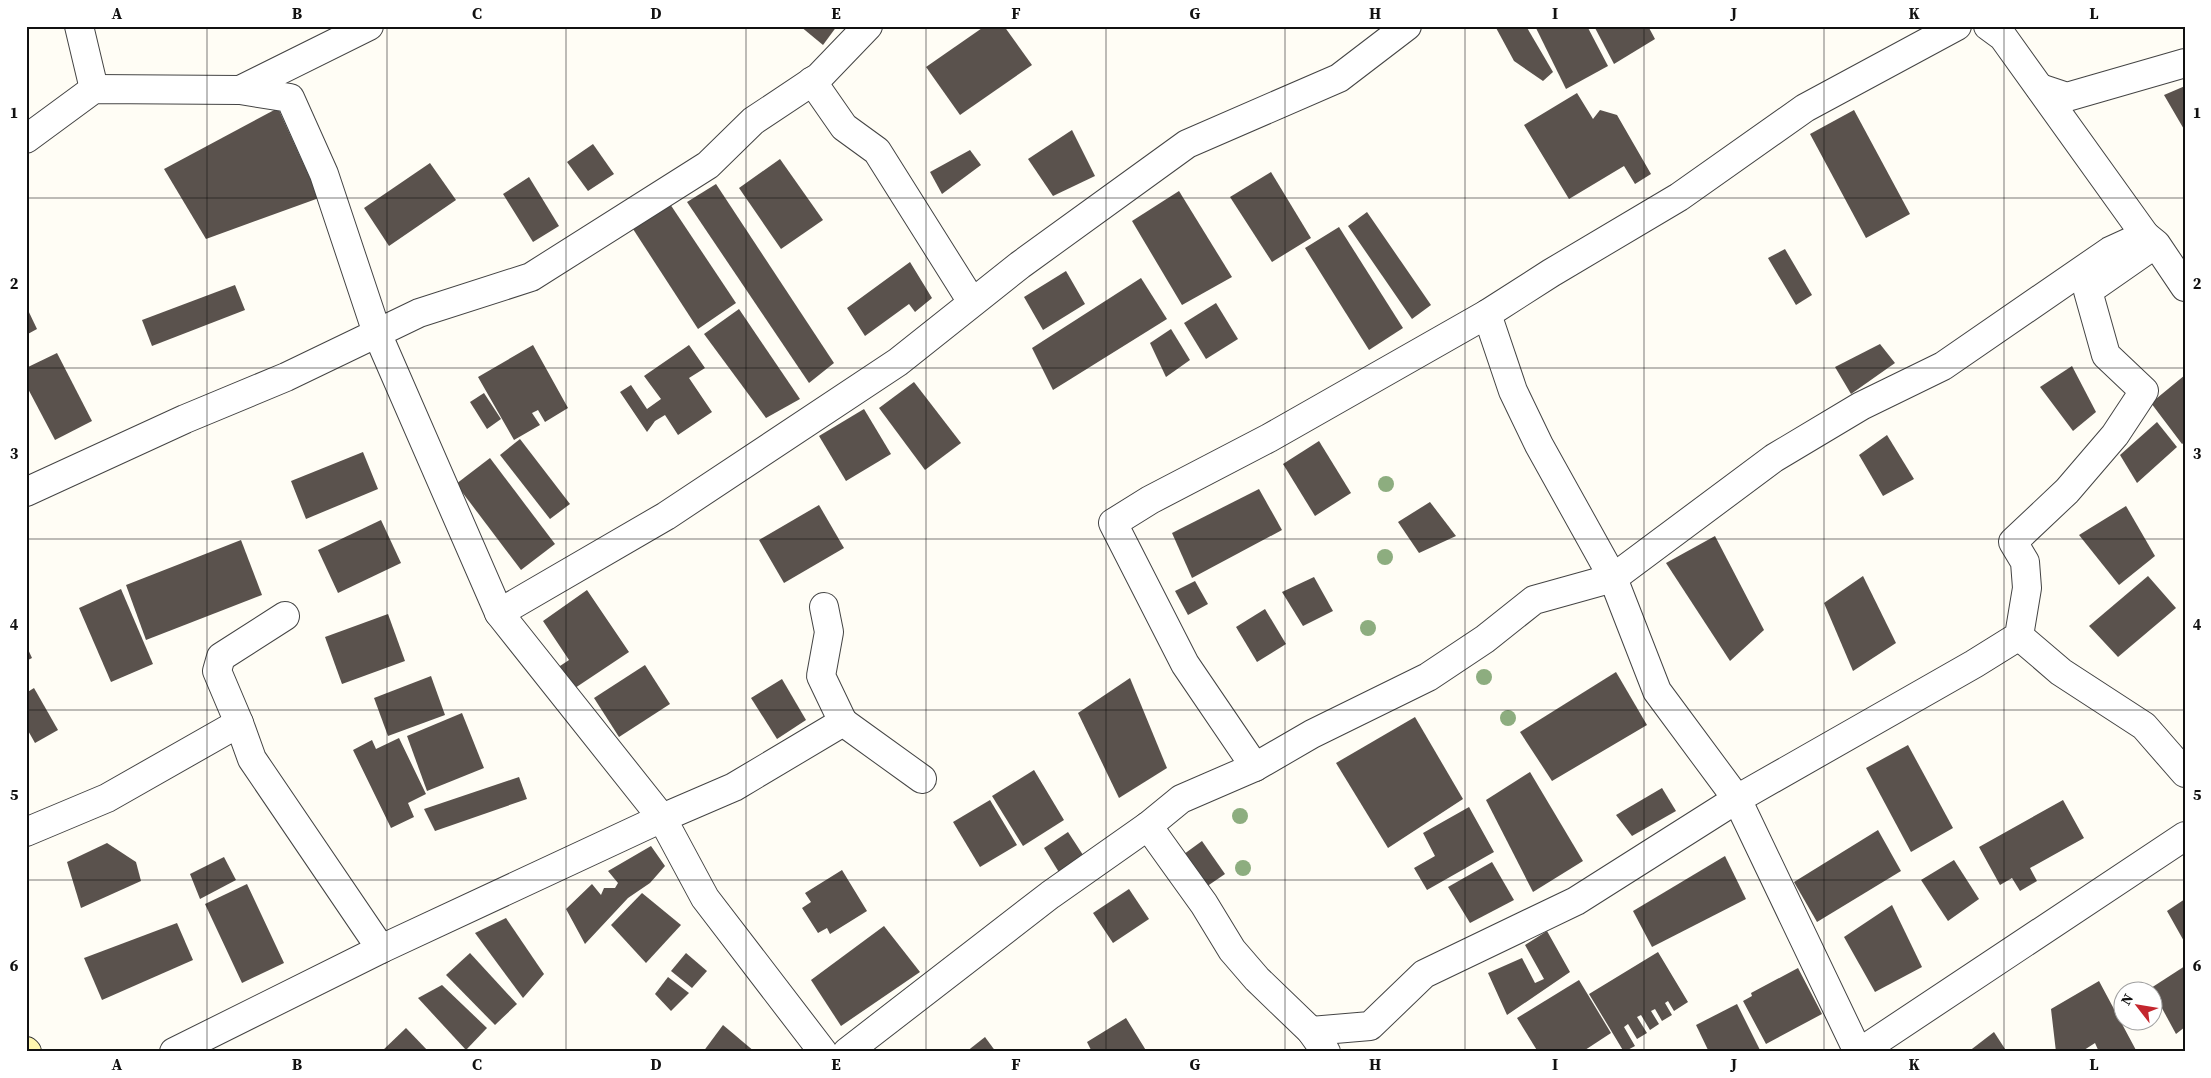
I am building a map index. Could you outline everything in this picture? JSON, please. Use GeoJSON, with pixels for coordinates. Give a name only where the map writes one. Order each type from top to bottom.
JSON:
{"type":"FeatureCollection","features":[{"type":"Feature","properties":{"kind":"street"},"geometry":{"type":"LineString","coordinates":[[79,26],[94,89]]}},
{"type":"Feature","properties":{"kind":"street"},"geometry":{"type":"LineString","coordinates":[[240,90],[369,26]]}},
{"type":"Feature","properties":{"kind":"street"},"geometry":{"type":"LineString","coordinates":[[26,492],[185,419],[286,377],[419,314],[531,277],[708,165],[753,121],[812,81],[868,26]]}},
{"type":"Feature","properties":{"kind":"street"},"geometry":{"type":"LineString","coordinates":[[498,613],[666,516],[898,362],[972,302],[1187,144],[1339,78],[1407,26]]}},
{"type":"Feature","properties":{"kind":"street"},"geometry":{"type":"LineString","coordinates":[[1255,767],[1185,664],[1113,523],[1150,500],[1269,438],[1487,314],[1679,198],[1805,108],[1957,26]]}},
{"type":"Feature","properties":{"kind":"street"},"geometry":{"type":"LineString","coordinates":[[1988,26],[2003,37],[2185,287]]}},
{"type":"Feature","properties":{"kind":"street"},"geometry":{"type":"LineString","coordinates":[[2040,88],[2067,98],[2185,63]]}},
{"type":"Feature","properties":{"kind":"street"},"geometry":{"type":"LineString","coordinates":[[812,81],[844,127],[877,151],[972,302]]}},
{"type":"Feature","properties":{"kind":"street"},"geometry":{"type":"LineString","coordinates":[[26,139],[94,89],[240,90],[290,98],[324,174],[377,333],[498,613],[662,818],[705,898],[823,1052]]}},
{"type":"Feature","properties":{"kind":"street"},"geometry":{"type":"LineString","coordinates":[[847,1052],[1050,895],[1148,826],[1181,799],[1255,767],[1312,734],[1428,677],[1485,639],[1534,600],[1613,578],[1774,458],[1861,406],[1943,366],[2110,251],[2151,239]]}},
{"type":"Feature","properties":{"kind":"street"},"geometry":{"type":"LineString","coordinates":[[1148,826],[1204,904],[1232,950],[1257,979],[1318,1042],[1370,1026],[1424,974],[1576,901],[1737,799],[1974,664],[2019,636],[2027,588],[2025,562],[2013,542],[2068,491],[2115,435],[2144,391],[2106,355],[2088,291],[2151,239]]}},
{"type":"Feature","properties":{"kind":"street"},"geometry":{"type":"LineString","coordinates":[[1487,314],[1513,391],[1539,445],[1613,578],[1657,691],[1737,799],[1859,1052],[2185,836]]}},
{"type":"Feature","properties":{"kind":"street"},"geometry":{"type":"LineString","coordinates":[[824,607],[829,632],[821,676],[843,722],[922,779]]}},
{"type":"Feature","properties":{"kind":"street"},"geometry":{"type":"LineString","coordinates":[[285,616],[221,657],[217,671],[252,759],[381,949]]}},
{"type":"Feature","properties":{"kind":"street"},"geometry":{"type":"LineString","coordinates":[[2019,636],[2061,672],[2144,726],[2185,773]]}},
{"type":"Feature","properties":{"kind":"street"},"geometry":{"type":"LineString","coordinates":[[174,1052],[381,949],[662,818],[734,787],[843,722]]}},
{"type":"Feature","properties":{"kind":"street"},"geometry":{"type":"LineString","coordinates":[[26,832],[107,798],[239,723]]}},
{"type":"Feature","properties":{"kind":"building"},"geometry":{"type":"Polygon","coordinates":[[[800,26],[837,26],[823,45],[800,26]]]}},
{"type":"Feature","properties":{"kind":"building"},"geometry":{"type":"Polygon","coordinates":[[[985,26],[1004,26],[1032,65],[960,115],[926,67],[985,26]]]}},
{"type":"Feature","properties":{"kind":"building"},"geometry":{"type":"Polygon","coordinates":[[[1495,26],[1526,26],[1553,72],[1543,81],[1514,61],[1495,26]]]}},
{"type":"Feature","properties":{"kind":"building"},"geometry":{"type":"Polygon","coordinates":[[[1535,26],[1587,26],[1608,66],[1566,89],[1535,26]]]}},
{"type":"Feature","properties":{"kind":"building"},"geometry":{"type":"Polygon","coordinates":[[[1594,26],[1648,26],[1655,39],[1614,64],[1594,26]]]}},
{"type":"Feature","properties":{"kind":"building"},"geometry":{"type":"Polygon","coordinates":[[[2185,86],[2185,131],[2164,95],[2185,86]]]}},
{"type":"Feature","properties":{"kind":"building"},"geometry":{"type":"Polygon","coordinates":[[[1577,93],[1593,119],[1600,110],[1617,115],[1651,174],[1635,184],[1624,166],[1569,199],[1524,125],[1577,93]]]}},
{"type":"Feature","properties":{"kind":"building"},"geometry":{"type":"Polygon","coordinates":[[[278,108],[319,198],[206,239],[164,169],[278,108]]]}},
{"type":"Feature","properties":{"kind":"building"},"geometry":{"type":"Polygon","coordinates":[[[1854,110],[1910,214],[1866,238],[1810,134],[1854,110]]]}},
{"type":"Feature","properties":{"kind":"building"},"geometry":{"type":"Polygon","coordinates":[[[1072,130],[1095,176],[1053,196],[1028,159],[1072,130]]]}},
{"type":"Feature","properties":{"kind":"building"},"geometry":{"type":"Polygon","coordinates":[[[593,144],[614,174],[588,191],[567,162],[593,144]]]}},
{"type":"Feature","properties":{"kind":"building"},"geometry":{"type":"Polygon","coordinates":[[[970,150],[981,165],[942,194],[930,172],[970,150]]]}},
{"type":"Feature","properties":{"kind":"building"},"geometry":{"type":"Polygon","coordinates":[[[780,159],[823,220],[781,249],[739,188],[780,159]]]}},
{"type":"Feature","properties":{"kind":"building"},"geometry":{"type":"Polygon","coordinates":[[[430,163],[456,200],[389,246],[364,208],[430,163]]]}},
{"type":"Feature","properties":{"kind":"building"},"geometry":{"type":"Polygon","coordinates":[[[1271,172],[1311,238],[1272,262],[1230,197],[1271,172]]]}},
{"type":"Feature","properties":{"kind":"building"},"geometry":{"type":"Polygon","coordinates":[[[529,177],[559,226],[533,242],[503,194],[529,177]]]}},
{"type":"Feature","properties":{"kind":"building"},"geometry":{"type":"Polygon","coordinates":[[[716,184],[834,363],[809,383],[687,202],[716,184]]]}},
{"type":"Feature","properties":{"kind":"building"},"geometry":{"type":"Polygon","coordinates":[[[1179,191],[1232,277],[1182,305],[1132,221],[1179,191]]]}},
{"type":"Feature","properties":{"kind":"building"},"geometry":{"type":"Polygon","coordinates":[[[670,204],[736,303],[698,329],[633,229],[670,204]]]}},
{"type":"Feature","properties":{"kind":"building"},"geometry":{"type":"Polygon","coordinates":[[[1367,212],[1431,305],[1412,319],[1348,226],[1367,212]]]}},
{"type":"Feature","properties":{"kind":"building"},"geometry":{"type":"Polygon","coordinates":[[[1339,227],[1403,328],[1369,350],[1305,248],[1339,227]]]}},
{"type":"Feature","properties":{"kind":"building"},"geometry":{"type":"Polygon","coordinates":[[[1785,249],[1812,295],[1796,305],[1768,258],[1785,249]]]}},
{"type":"Feature","properties":{"kind":"building"},"geometry":{"type":"Polygon","coordinates":[[[910,262],[932,298],[915,312],[909,304],[865,336],[847,308],[910,262]]]}},
{"type":"Feature","properties":{"kind":"building"},"geometry":{"type":"Polygon","coordinates":[[[1066,271],[1085,304],[1043,330],[1024,297],[1066,271]]]}},
{"type":"Feature","properties":{"kind":"building"},"geometry":{"type":"Polygon","coordinates":[[[1141,278],[1167,319],[1053,390],[1032,348],[1141,278]]]}},
{"type":"Feature","properties":{"kind":"building"},"geometry":{"type":"Polygon","coordinates":[[[235,285],[245,310],[152,346],[142,320],[235,285]]]}},
{"type":"Feature","properties":{"kind":"building"},"geometry":{"type":"Polygon","coordinates":[[[1216,303],[1238,339],[1206,359],[1184,323],[1216,303]]]}},
{"type":"Feature","properties":{"kind":"building"},"geometry":{"type":"Polygon","coordinates":[[[26,306],[37,329],[26,335],[26,306]]]}},
{"type":"Feature","properties":{"kind":"building"},"geometry":{"type":"Polygon","coordinates":[[[739,309],[800,399],[766,418],[704,334],[739,309]]]}},
{"type":"Feature","properties":{"kind":"building"},"geometry":{"type":"Polygon","coordinates":[[[1171,329],[1190,360],[1166,377],[1150,343],[1171,329]]]}},
{"type":"Feature","properties":{"kind":"building"},"geometry":{"type":"Polygon","coordinates":[[[1880,344],[1895,363],[1851,394],[1835,367],[1880,344]]]}},
{"type":"Feature","properties":{"kind":"building"},"geometry":{"type":"Polygon","coordinates":[[[533,345],[568,408],[545,422],[538,410],[532,413],[540,425],[514,440],[478,377],[533,345]]]}},
{"type":"Feature","properties":{"kind":"building"},"geometry":{"type":"Polygon","coordinates":[[[689,345],[705,368],[689,378],[712,412],[678,435],[665,415],[655,421],[647,432],[620,392],[631,385],[647,409],[661,399],[644,376],[689,345]]]}},
{"type":"Feature","properties":{"kind":"building"},"geometry":{"type":"Polygon","coordinates":[[[57,353],[92,421],[55,440],[26,385],[26,368],[57,353]]]}},
{"type":"Feature","properties":{"kind":"building"},"geometry":{"type":"Polygon","coordinates":[[[2072,366],[2096,412],[2073,431],[2040,387],[2072,366]]]}},
{"type":"Feature","properties":{"kind":"building"},"geometry":{"type":"Polygon","coordinates":[[[2185,375],[2185,419],[2183,421],[2185,424],[2185,442],[2182,444],[2151,403],[2185,375]]]}},
{"type":"Feature","properties":{"kind":"building"},"geometry":{"type":"Polygon","coordinates":[[[914,382],[961,443],[925,470],[879,408],[914,382]]]}},
{"type":"Feature","properties":{"kind":"building"},"geometry":{"type":"Polygon","coordinates":[[[484,393],[501,419],[487,429],[470,402],[484,393]]]}},
{"type":"Feature","properties":{"kind":"building"},"geometry":{"type":"Polygon","coordinates":[[[864,409],[891,454],[846,481],[819,436],[864,409]]]}},
{"type":"Feature","properties":{"kind":"building"},"geometry":{"type":"Polygon","coordinates":[[[2157,422],[2177,447],[2137,483],[2120,455],[2157,422]]]}},
{"type":"Feature","properties":{"kind":"building"},"geometry":{"type":"Polygon","coordinates":[[[1887,435],[1914,479],[1883,496],[1859,455],[1887,435]]]}},
{"type":"Feature","properties":{"kind":"building"},"geometry":{"type":"Polygon","coordinates":[[[520,439],[570,504],[550,519],[500,455],[520,439]]]}},
{"type":"Feature","properties":{"kind":"building"},"geometry":{"type":"Polygon","coordinates":[[[1319,441],[1351,493],[1315,516],[1283,464],[1319,441]]]}},
{"type":"Feature","properties":{"kind":"building"},"geometry":{"type":"Polygon","coordinates":[[[363,452],[378,489],[306,519],[291,481],[363,452]]]}},
{"type":"Feature","properties":{"kind":"building"},"geometry":{"type":"Polygon","coordinates":[[[490,458],[555,544],[521,570],[456,484],[490,458]]]}},
{"type":"Feature","properties":{"kind":"building"},"geometry":{"type":"Polygon","coordinates":[[[1259,489],[1282,530],[1192,578],[1172,533],[1259,489]]]}},
{"type":"Feature","properties":{"kind":"building"},"geometry":{"type":"Polygon","coordinates":[[[1430,502],[1456,536],[1419,553],[1398,522],[1430,502]]]}},
{"type":"Feature","properties":{"kind":"building"},"geometry":{"type":"Polygon","coordinates":[[[819,505],[844,548],[784,583],[759,540],[819,505]]]}},
{"type":"Feature","properties":{"kind":"building"},"geometry":{"type":"Polygon","coordinates":[[[2126,506],[2155,556],[2119,585],[2079,535],[2126,506]]]}},
{"type":"Feature","properties":{"kind":"building"},"geometry":{"type":"Polygon","coordinates":[[[381,520],[401,563],[338,593],[318,550],[381,520]]]}},
{"type":"Feature","properties":{"kind":"building"},"geometry":{"type":"Polygon","coordinates":[[[1715,536],[1764,630],[1730,661],[1666,563],[1715,536]]]}},
{"type":"Feature","properties":{"kind":"building"},"geometry":{"type":"Polygon","coordinates":[[[241,540],[262,595],[146,640],[126,585],[241,540]]]}},
{"type":"Feature","properties":{"kind":"building"},"geometry":{"type":"Polygon","coordinates":[[[1863,576],[1896,643],[1853,671],[1824,603],[1863,576]]]}},
{"type":"Feature","properties":{"kind":"building"},"geometry":{"type":"Polygon","coordinates":[[[2148,576],[2176,608],[2118,657],[2089,626],[2148,576]]]}},
{"type":"Feature","properties":{"kind":"building"},"geometry":{"type":"Polygon","coordinates":[[[1314,577],[1333,611],[1303,626],[1282,592],[1314,577]]]}},
{"type":"Feature","properties":{"kind":"building"},"geometry":{"type":"Polygon","coordinates":[[[1195,581],[1208,604],[1188,615],[1175,591],[1195,581]]]}},
{"type":"Feature","properties":{"kind":"building"},"geometry":{"type":"Polygon","coordinates":[[[121,589],[153,664],[111,682],[79,608],[121,589]]]}},
{"type":"Feature","properties":{"kind":"building"},"geometry":{"type":"Polygon","coordinates":[[[587,590],[629,652],[572,690],[557,668],[569,660],[543,621],[587,590]]]}},
{"type":"Feature","properties":{"kind":"building"},"geometry":{"type":"Polygon","coordinates":[[[1265,609],[1286,644],[1257,662],[1236,627],[1265,609]]]}},
{"type":"Feature","properties":{"kind":"building"},"geometry":{"type":"Polygon","coordinates":[[[388,614],[405,661],[342,684],[325,637],[388,614]]]}},
{"type":"Feature","properties":{"kind":"building"},"geometry":{"type":"Polygon","coordinates":[[[26,645],[32,658],[26,661],[26,645]]]}},
{"type":"Feature","properties":{"kind":"building"},"geometry":{"type":"Polygon","coordinates":[[[645,665],[670,704],[619,737],[594,698],[645,665]]]}},
{"type":"Feature","properties":{"kind":"building"},"geometry":{"type":"Polygon","coordinates":[[[1616,672],[1647,725],[1552,781],[1520,732],[1616,672]]]}},
{"type":"Feature","properties":{"kind":"building"},"geometry":{"type":"Polygon","coordinates":[[[431,676],[445,715],[388,736],[374,698],[431,676]]]}},
{"type":"Feature","properties":{"kind":"building"},"geometry":{"type":"Polygon","coordinates":[[[1130,678],[1167,768],[1119,798],[1078,713],[1130,678]]]}},
{"type":"Feature","properties":{"kind":"building"},"geometry":{"type":"Polygon","coordinates":[[[782,679],[806,720],[777,739],[751,698],[782,679]]]}},
{"type":"Feature","properties":{"kind":"building"},"geometry":{"type":"Polygon","coordinates":[[[34,688],[58,730],[35,743],[26,727],[26,693],[34,688]]]}},
{"type":"Feature","properties":{"kind":"building"},"geometry":{"type":"Polygon","coordinates":[[[462,713],[484,768],[427,791],[407,736],[462,713]]]}},
{"type":"Feature","properties":{"kind":"building"},"geometry":{"type":"Polygon","coordinates":[[[1415,717],[1463,799],[1388,848],[1336,763],[1415,717]]]}},
{"type":"Feature","properties":{"kind":"building"},"geometry":{"type":"Polygon","coordinates":[[[399,738],[426,794],[408,803],[414,817],[391,828],[353,750],[372,740],[376,749],[399,738]]]}},
{"type":"Feature","properties":{"kind":"building"},"geometry":{"type":"Polygon","coordinates":[[[1908,745],[1953,828],[1911,852],[1866,768],[1908,745]]]}},
{"type":"Feature","properties":{"kind":"building"},"geometry":{"type":"Polygon","coordinates":[[[1034,770],[1064,820],[1023,846],[992,796],[1034,770]]]}},
{"type":"Feature","properties":{"kind":"building"},"geometry":{"type":"Polygon","coordinates":[[[1530,772],[1583,861],[1533,892],[1486,800],[1530,772]]]}},
{"type":"Feature","properties":{"kind":"building"},"geometry":{"type":"Polygon","coordinates":[[[519,777],[527,799],[435,831],[424,809],[519,777]]]}},
{"type":"Feature","properties":{"kind":"building"},"geometry":{"type":"Polygon","coordinates":[[[1662,788],[1676,811],[1632,836],[1616,815],[1662,788]]]}},
{"type":"Feature","properties":{"kind":"building"},"geometry":{"type":"Polygon","coordinates":[[[990,800],[1017,845],[980,867],[953,822],[990,800]]]}},
{"type":"Feature","properties":{"kind":"building"},"geometry":{"type":"Polygon","coordinates":[[[2063,800],[2084,838],[2030,868],[2037,881],[2020,891],[2012,878],[2000,885],[1979,847],[2063,800]]]}},
{"type":"Feature","properties":{"kind":"building"},"geometry":{"type":"Polygon","coordinates":[[[1469,807],[1494,852],[1427,890],[1414,868],[1435,856],[1423,833],[1469,807]]]}},
{"type":"Feature","properties":{"kind":"building"},"geometry":{"type":"Polygon","coordinates":[[[1878,830],[1901,871],[1817,922],[1794,882],[1878,830]]]}},
{"type":"Feature","properties":{"kind":"building"},"geometry":{"type":"Polygon","coordinates":[[[1068,832],[1085,858],[1060,874],[1044,848],[1068,832]]]}},
{"type":"Feature","properties":{"kind":"building"},"geometry":{"type":"Polygon","coordinates":[[[1202,841],[1225,874],[1203,889],[1180,857],[1202,841]]]}},
{"type":"Feature","properties":{"kind":"building"},"geometry":{"type":"Polygon","coordinates":[[[107,843],[136,862],[141,881],[81,908],[67,862],[107,843]]]}},
{"type":"Feature","properties":{"kind":"building"},"geometry":{"type":"Polygon","coordinates":[[[651,846],[665,866],[650,883],[628,898],[585,944],[566,909],[592,884],[601,895],[604,888],[615,888],[618,883],[608,871],[651,846]]]}},
{"type":"Feature","properties":{"kind":"building"},"geometry":{"type":"Polygon","coordinates":[[[1725,856],[1746,899],[1652,947],[1633,911],[1725,856]]]}},
{"type":"Feature","properties":{"kind":"building"},"geometry":{"type":"Polygon","coordinates":[[[224,857],[236,880],[200,899],[190,874],[224,857]]]}},
{"type":"Feature","properties":{"kind":"building"},"geometry":{"type":"Polygon","coordinates":[[[1954,860],[1979,899],[1948,921],[1921,880],[1954,860]]]}},
{"type":"Feature","properties":{"kind":"building"},"geometry":{"type":"Polygon","coordinates":[[[1492,862],[1514,900],[1470,923],[1448,887],[1492,862]]]}},
{"type":"Feature","properties":{"kind":"building"},"geometry":{"type":"Polygon","coordinates":[[[842,870],[867,911],[830,934],[827,928],[818,933],[802,908],[811,902],[805,893],[842,870]]]}},
{"type":"Feature","properties":{"kind":"building"},"geometry":{"type":"Polygon","coordinates":[[[247,884],[284,963],[242,983],[205,904],[247,884]]]}},
{"type":"Feature","properties":{"kind":"building"},"geometry":{"type":"Polygon","coordinates":[[[1129,889],[1149,919],[1113,943],[1093,913],[1129,889]]]}},
{"type":"Feature","properties":{"kind":"building"},"geometry":{"type":"Polygon","coordinates":[[[642,893],[681,925],[646,963],[611,925],[642,893]]]}},
{"type":"Feature","properties":{"kind":"building"},"geometry":{"type":"Polygon","coordinates":[[[2185,899],[2185,943],[2167,911],[2185,899]]]}},
{"type":"Feature","properties":{"kind":"building"},"geometry":{"type":"Polygon","coordinates":[[[1892,905],[1922,967],[1875,992],[1844,937],[1892,905]]]}},
{"type":"Feature","properties":{"kind":"building"},"geometry":{"type":"Polygon","coordinates":[[[506,918],[544,974],[523,998],[475,933],[506,918]]]}},
{"type":"Feature","properties":{"kind":"building"},"geometry":{"type":"Polygon","coordinates":[[[177,923],[193,960],[102,1000],[84,958],[177,923]]]}},
{"type":"Feature","properties":{"kind":"building"},"geometry":{"type":"Polygon","coordinates":[[[884,926],[920,972],[841,1026],[811,980],[884,926]]]}},
{"type":"Feature","properties":{"kind":"building"},"geometry":{"type":"Polygon","coordinates":[[[1547,931],[1570,972],[1507,1015],[1488,973],[1522,958],[1535,983],[1544,979],[1525,945],[1547,931]]]}},
{"type":"Feature","properties":{"kind":"building"},"geometry":{"type":"Polygon","coordinates":[[[1658,952],[1688,1002],[1674,1011],[1668,1001],[1665,1003],[1672,1015],[1662,1021],[1655,1009],[1651,1011],[1659,1024],[1650,1030],[1641,1015],[1637,1017],[1647,1033],[1637,1039],[1628,1024],[1624,1027],[1635,1046],[1624,1052],[1589,994],[1658,952]]]}},
{"type":"Feature","properties":{"kind":"building"},"geometry":{"type":"Polygon","coordinates":[[[470,953],[517,1004],[495,1025],[446,975],[470,953]]]}},
{"type":"Feature","properties":{"kind":"building"},"geometry":{"type":"Polygon","coordinates":[[[686,953],[707,971],[692,988],[671,971],[686,953]]]}},
{"type":"Feature","properties":{"kind":"building"},"geometry":{"type":"Polygon","coordinates":[[[2185,966],[2185,1027],[2176,1034],[2164,1012],[2163,980],[2185,966]]]}},
{"type":"Feature","properties":{"kind":"building"},"geometry":{"type":"Polygon","coordinates":[[[1798,968],[1822,1014],[1766,1044],[1743,1001],[1752,996],[1751,993],[1798,968]]]}},
{"type":"Feature","properties":{"kind":"building"},"geometry":{"type":"Polygon","coordinates":[[[668,977],[689,993],[671,1011],[655,994],[668,977]]]}},
{"type":"Feature","properties":{"kind":"building"},"geometry":{"type":"Polygon","coordinates":[[[1579,980],[1611,1033],[1582,1052],[1538,1052],[1517,1018],[1579,980]]]}},
{"type":"Feature","properties":{"kind":"building"},"geometry":{"type":"Polygon","coordinates":[[[2099,981],[2114,1009],[2114,1030],[2125,1030],[2137,1052],[2099,1052],[2095,1043],[2081,1052],[2056,1052],[2051,1009],[2099,981]]]}},
{"type":"Feature","properties":{"kind":"building"},"geometry":{"type":"Polygon","coordinates":[[[442,985],[487,1028],[466,1050],[418,998],[442,985]]]}},
{"type":"Feature","properties":{"kind":"building"},"geometry":{"type":"Polygon","coordinates":[[[1737,1004],[1761,1052],[1709,1052],[1696,1025],[1737,1004]]]}},
{"type":"Feature","properties":{"kind":"building"},"geometry":{"type":"Polygon","coordinates":[[[1126,1018],[1147,1052],[1092,1052],[1087,1042],[1126,1018]]]}},
{"type":"Feature","properties":{"kind":"building"},"geometry":{"type":"Polygon","coordinates":[[[723,1025],[755,1052],[703,1052],[723,1025]]]}},
{"type":"Feature","properties":{"kind":"building"},"geometry":{"type":"Polygon","coordinates":[[[406,1028],[429,1052],[381,1052],[406,1028]]]}},
{"type":"Feature","properties":{"kind":"building"},"geometry":{"type":"Polygon","coordinates":[[[1994,1032],[2007,1052],[1968,1052],[1994,1032]]]}},
{"type":"Feature","properties":{"kind":"building"},"geometry":{"type":"Polygon","coordinates":[[[985,1037],[996,1052],[966,1052],[985,1037]]]}}]}
